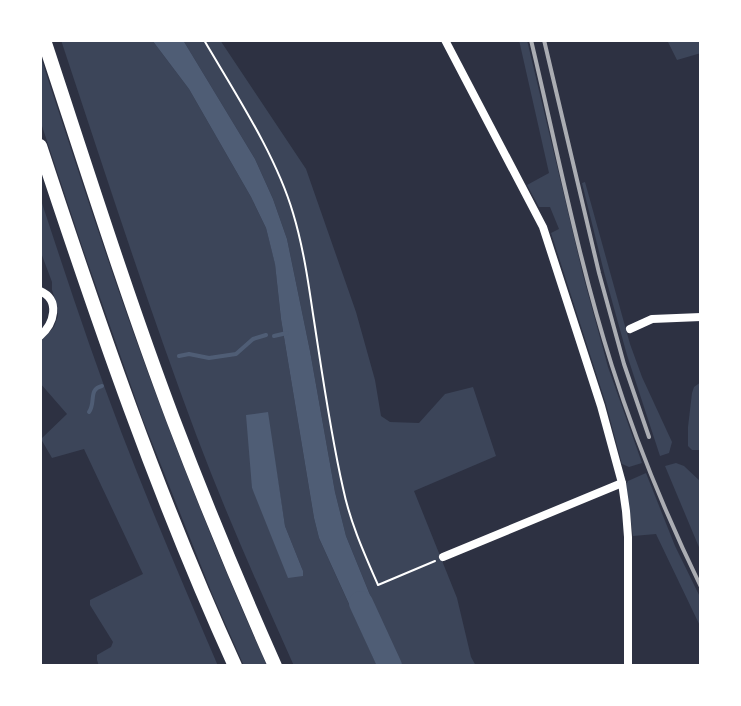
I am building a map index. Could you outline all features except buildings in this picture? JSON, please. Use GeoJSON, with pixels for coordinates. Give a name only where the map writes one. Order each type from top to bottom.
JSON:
{"type":"FeatureCollection","features":[{"type":"Feature","properties":{"kind":"highway"},"geometry":{"type":"LineString","coordinates":[[44,40],[168,404],[275,666]]}},
{"type":"Feature","properties":{"kind":"highway"},"geometry":{"type":"LineString","coordinates":[[40,146],[139,434],[235,666]]}},
{"type":"Feature","properties":{"kind":"street"},"geometry":{"type":"LineString","coordinates":[[445,40],[549,242],[601,406],[622,483],[628,537],[628,666]]}},
{"type":"Feature","properties":{"kind":"street"},"geometry":{"type":"LineString","coordinates":[[40,336],[53,319],[52,305],[43,292]]}},
{"type":"Feature","properties":{"kind":"street"},"geometry":{"type":"LineString","coordinates":[[630,329],[652,319],[701,317]]}},
{"type":"Feature","properties":{"kind":"street"},"geometry":{"type":"LineString","coordinates":[[443,557],[622,483]]}},
{"type":"Feature","properties":{"kind":"path"},"geometry":{"type":"LineString","coordinates":[[204,40],[267,151],[293,211],[343,490],[355,533],[378,585],[443,557]]}},
{"type":"Feature","properties":{"kind":"shaded area"},"geometry":{"type":"Polygon","coordinates":[[[61,40],[152,40],[189,89],[251,197],[266,228],[275,263],[281,319],[319,538],[377,666],[294,666],[197,437],[61,40]],[[267,412],[252,488],[303,571],[285,526],[267,412]]]}},
{"type":"Feature","properties":{"kind":"shaded area"},"geometry":{"type":"Polygon","coordinates":[[[152,40],[183,40],[255,159],[273,199],[287,239],[346,536],[383,627],[364,637],[319,538],[314,518],[281,319],[275,264],[266,228],[189,89],[152,40]]]}},
{"type":"Feature","properties":{"kind":"shaded area"},"geometry":{"type":"Polygon","coordinates":[[[183,40],[220,40],[306,169],[356,312],[375,380],[381,416],[390,422],[419,423],[445,394],[473,387],[496,456],[414,491],[457,598],[476,666],[402,666],[383,627],[346,536],[335,492],[287,239],[255,159],[183,40]]]}},
{"type":"Feature","properties":{"kind":"shaded area"},"geometry":{"type":"Polygon","coordinates":[[[519,40],[527,40],[608,367],[642,463],[629,467],[622,464],[551,233],[559,229],[550,207],[539,207],[527,185],[549,173],[519,40]]]}},
{"type":"Feature","properties":{"kind":"shaded area"},"geometry":{"type":"Polygon","coordinates":[[[667,40],[701,40],[701,53],[677,60],[667,40]]]}},
{"type":"Feature","properties":{"kind":"shaded area"},"geometry":{"type":"Polygon","coordinates":[[[40,55],[147,369],[213,540],[267,666],[244,666],[143,420],[40,120],[40,55]]]}},
{"type":"Feature","properties":{"kind":"shaded area"},"geometry":{"type":"Polygon","coordinates":[[[585,182],[630,344],[672,442],[669,453],[660,456],[604,272],[582,183],[585,182]]]}},
{"type":"Feature","properties":{"kind":"shaded area"},"geometry":{"type":"Polygon","coordinates":[[[40,197],[122,434],[218,666],[99,666],[97,655],[111,647],[113,642],[90,605],[90,600],[143,574],[84,449],[52,458],[41,439],[67,414],[40,383],[40,342],[54,327],[58,316],[52,282],[40,250],[40,197]]]}},
{"type":"Feature","properties":{"kind":"shaded area"},"geometry":{"type":"Polygon","coordinates":[[[701,382],[701,450],[692,450],[688,446],[688,427],[692,393],[701,382]]]}},
{"type":"Feature","properties":{"kind":"shaded area"},"geometry":{"type":"Polygon","coordinates":[[[268,412],[285,526],[303,576],[288,578],[252,488],[246,415],[268,412]]]}},
{"type":"Feature","properties":{"kind":"shaded area"},"geometry":{"type":"Polygon","coordinates":[[[676,463],[684,466],[701,482],[701,552],[665,466],[676,463]]]}},
{"type":"Feature","properties":{"kind":"shaded area"},"geometry":{"type":"Polygon","coordinates":[[[646,473],[675,546],[701,599],[701,628],[656,534],[633,536],[626,485],[628,481],[646,473]]]}},
{"type":"Feature","properties":{"kind":"waterway"},"geometry":{"type":"LineString","coordinates":[[274,336],[287,333]]}},
{"type":"Feature","properties":{"kind":"waterway"},"geometry":{"type":"LineString","coordinates":[[179,356],[189,354],[209,358],[236,354],[253,339],[266,335]]}},
{"type":"Feature","properties":{"kind":"waterway"},"geometry":{"type":"LineString","coordinates":[[89,412],[95,390],[102,386]]}},
{"type":"Feature","properties":{"kind":"waterway"},"geometry":{"type":"LineString","coordinates":[[361,603],[390,666]]}},
{"type":"Feature","properties":{"kind":"railway"},"geometry":{"type":"LineString","coordinates":[[531,40],[578,245],[612,366],[652,478],[701,587]]}},
{"type":"Feature","properties":{"kind":"railway"},"geometry":{"type":"LineString","coordinates":[[544,40],[599,273],[624,364],[649,437]]}}]}
